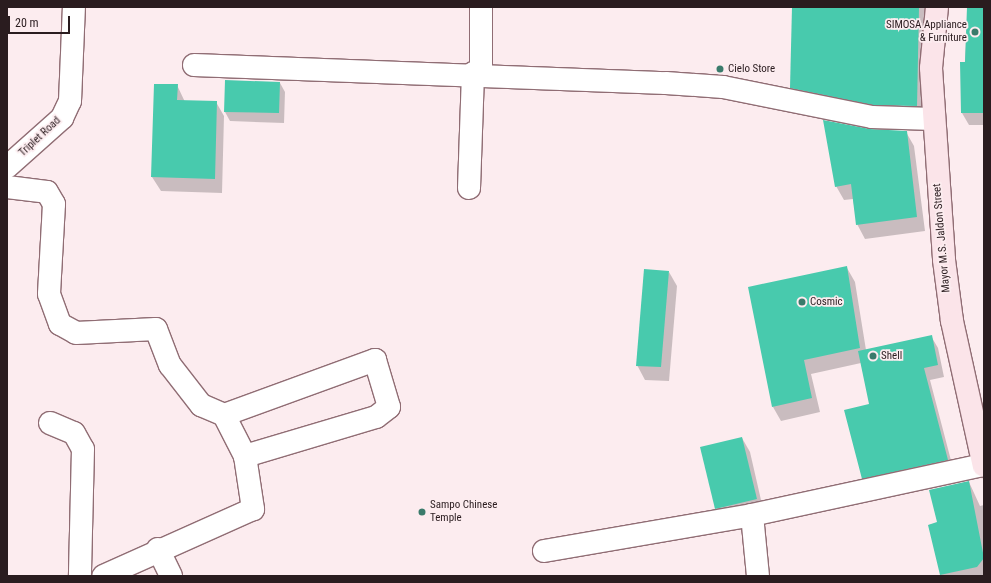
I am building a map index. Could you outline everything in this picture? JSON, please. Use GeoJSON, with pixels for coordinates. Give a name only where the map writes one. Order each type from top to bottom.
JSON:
{"type":"FeatureCollection","features":[{"type":"Feature","properties":{"kind":"main road","name":"Mayor M.S. Jaldon Street"},"geometry":{"type":"LineString","coordinates":[[937,7],[931,68],[933,119],[949,306],[984,465]]}},
{"type":"Feature","properties":{"kind":"street","name":"Triplet Road"},"geometry":{"type":"LineString","coordinates":[[7,167],[62,118],[70,101],[74,7]]}},
{"type":"Feature","properties":{"kind":"street"},"geometry":{"type":"LineString","coordinates":[[468,188],[481,7]]}},
{"type":"Feature","properties":{"kind":"street"},"geometry":{"type":"LineString","coordinates":[[194,65],[477,73],[723,87],[872,117],[933,119]]}},
{"type":"Feature","properties":{"kind":"street"},"geometry":{"type":"LineString","coordinates":[[7,187],[41,191],[52,198],[49,294],[65,330],[76,333],[156,329],[170,365],[192,397],[224,415],[245,456],[253,509],[158,548],[103,576]]}},
{"type":"Feature","properties":{"kind":"street"},"geometry":{"type":"LineString","coordinates":[[224,415],[375,360],[389,407],[376,417],[245,456]]}},
{"type":"Feature","properties":{"kind":"street"},"geometry":{"type":"LineString","coordinates":[[50,423],[74,433],[83,449],[80,576]]}},
{"type":"Feature","properties":{"kind":"street"},"geometry":{"type":"LineString","coordinates":[[544,551],[752,515],[984,465]]}},
{"type":"Feature","properties":{"kind":"street"},"geometry":{"type":"LineString","coordinates":[[752,515],[758,576]]}},
{"type":"Feature","properties":{"kind":"street"},"geometry":{"type":"LineString","coordinates":[[158,548],[171,576]]}},
{"type":"Feature","properties":{"kind":"building"},"geometry":{"type":"Polygon","coordinates":[[[792,7],[919,7],[917,106],[873,105],[790,88],[792,7]]]}},
{"type":"Feature","properties":{"kind":"building"},"geometry":{"type":"Polygon","coordinates":[[[967,7],[984,7],[984,113],[961,113],[960,62],[965,62],[967,7]]]}},
{"type":"Feature","properties":{"kind":"building"},"geometry":{"type":"Polygon","coordinates":[[[225,80],[280,82],[279,113],[224,112],[225,80]]]}},
{"type":"Feature","properties":{"kind":"building"},"geometry":{"type":"Polygon","coordinates":[[[154,84],[178,84],[177,100],[217,101],[215,179],[151,177],[154,84]]]}},
{"type":"Feature","properties":{"kind":"building"},"geometry":{"type":"Polygon","coordinates":[[[823,120],[870,129],[907,131],[917,217],[856,225],[851,184],[835,187],[823,120]]]}},
{"type":"Feature","properties":{"kind":"building"},"geometry":{"type":"Polygon","coordinates":[[[847,266],[860,348],[804,360],[812,398],[772,407],[748,287],[847,266]]]}},
{"type":"Feature","properties":{"kind":"building"},"geometry":{"type":"Polygon","coordinates":[[[644,269],[669,271],[661,367],[636,366],[644,269]]]}},
{"type":"Feature","properties":{"kind":"building"},"geometry":{"type":"Polygon","coordinates":[[[932,335],[938,365],[924,368],[948,460],[862,479],[844,410],[869,404],[858,351],[932,335]]]}},
{"type":"Feature","properties":{"kind":"building"},"geometry":{"type":"Polygon","coordinates":[[[742,437],[757,499],[715,509],[700,447],[742,437]]]}},
{"type":"Feature","properties":{"kind":"building"},"geometry":{"type":"Polygon","coordinates":[[[969,481],[984,558],[977,567],[940,575],[928,525],[937,522],[929,490],[969,481]]]}},
{"type":"Feature","properties":{"kind":"place","name":"SIMOSA Appliance & Furniture"},"geometry":{"type":"Point","coordinates":[975,32]}},
{"type":"Feature","properties":{"kind":"place","name":"Cielo Store"},"geometry":{"type":"Point","coordinates":[720,69]}},
{"type":"Feature","properties":{"kind":"place","name":"Cosmic"},"geometry":{"type":"Point","coordinates":[802,302]}},
{"type":"Feature","properties":{"kind":"place","name":"Shell"},"geometry":{"type":"Point","coordinates":[873,356]}},
{"type":"Feature","properties":{"kind":"place","name":"Sampo Chinese Temple"},"geometry":{"type":"Point","coordinates":[422,512]}}]}
